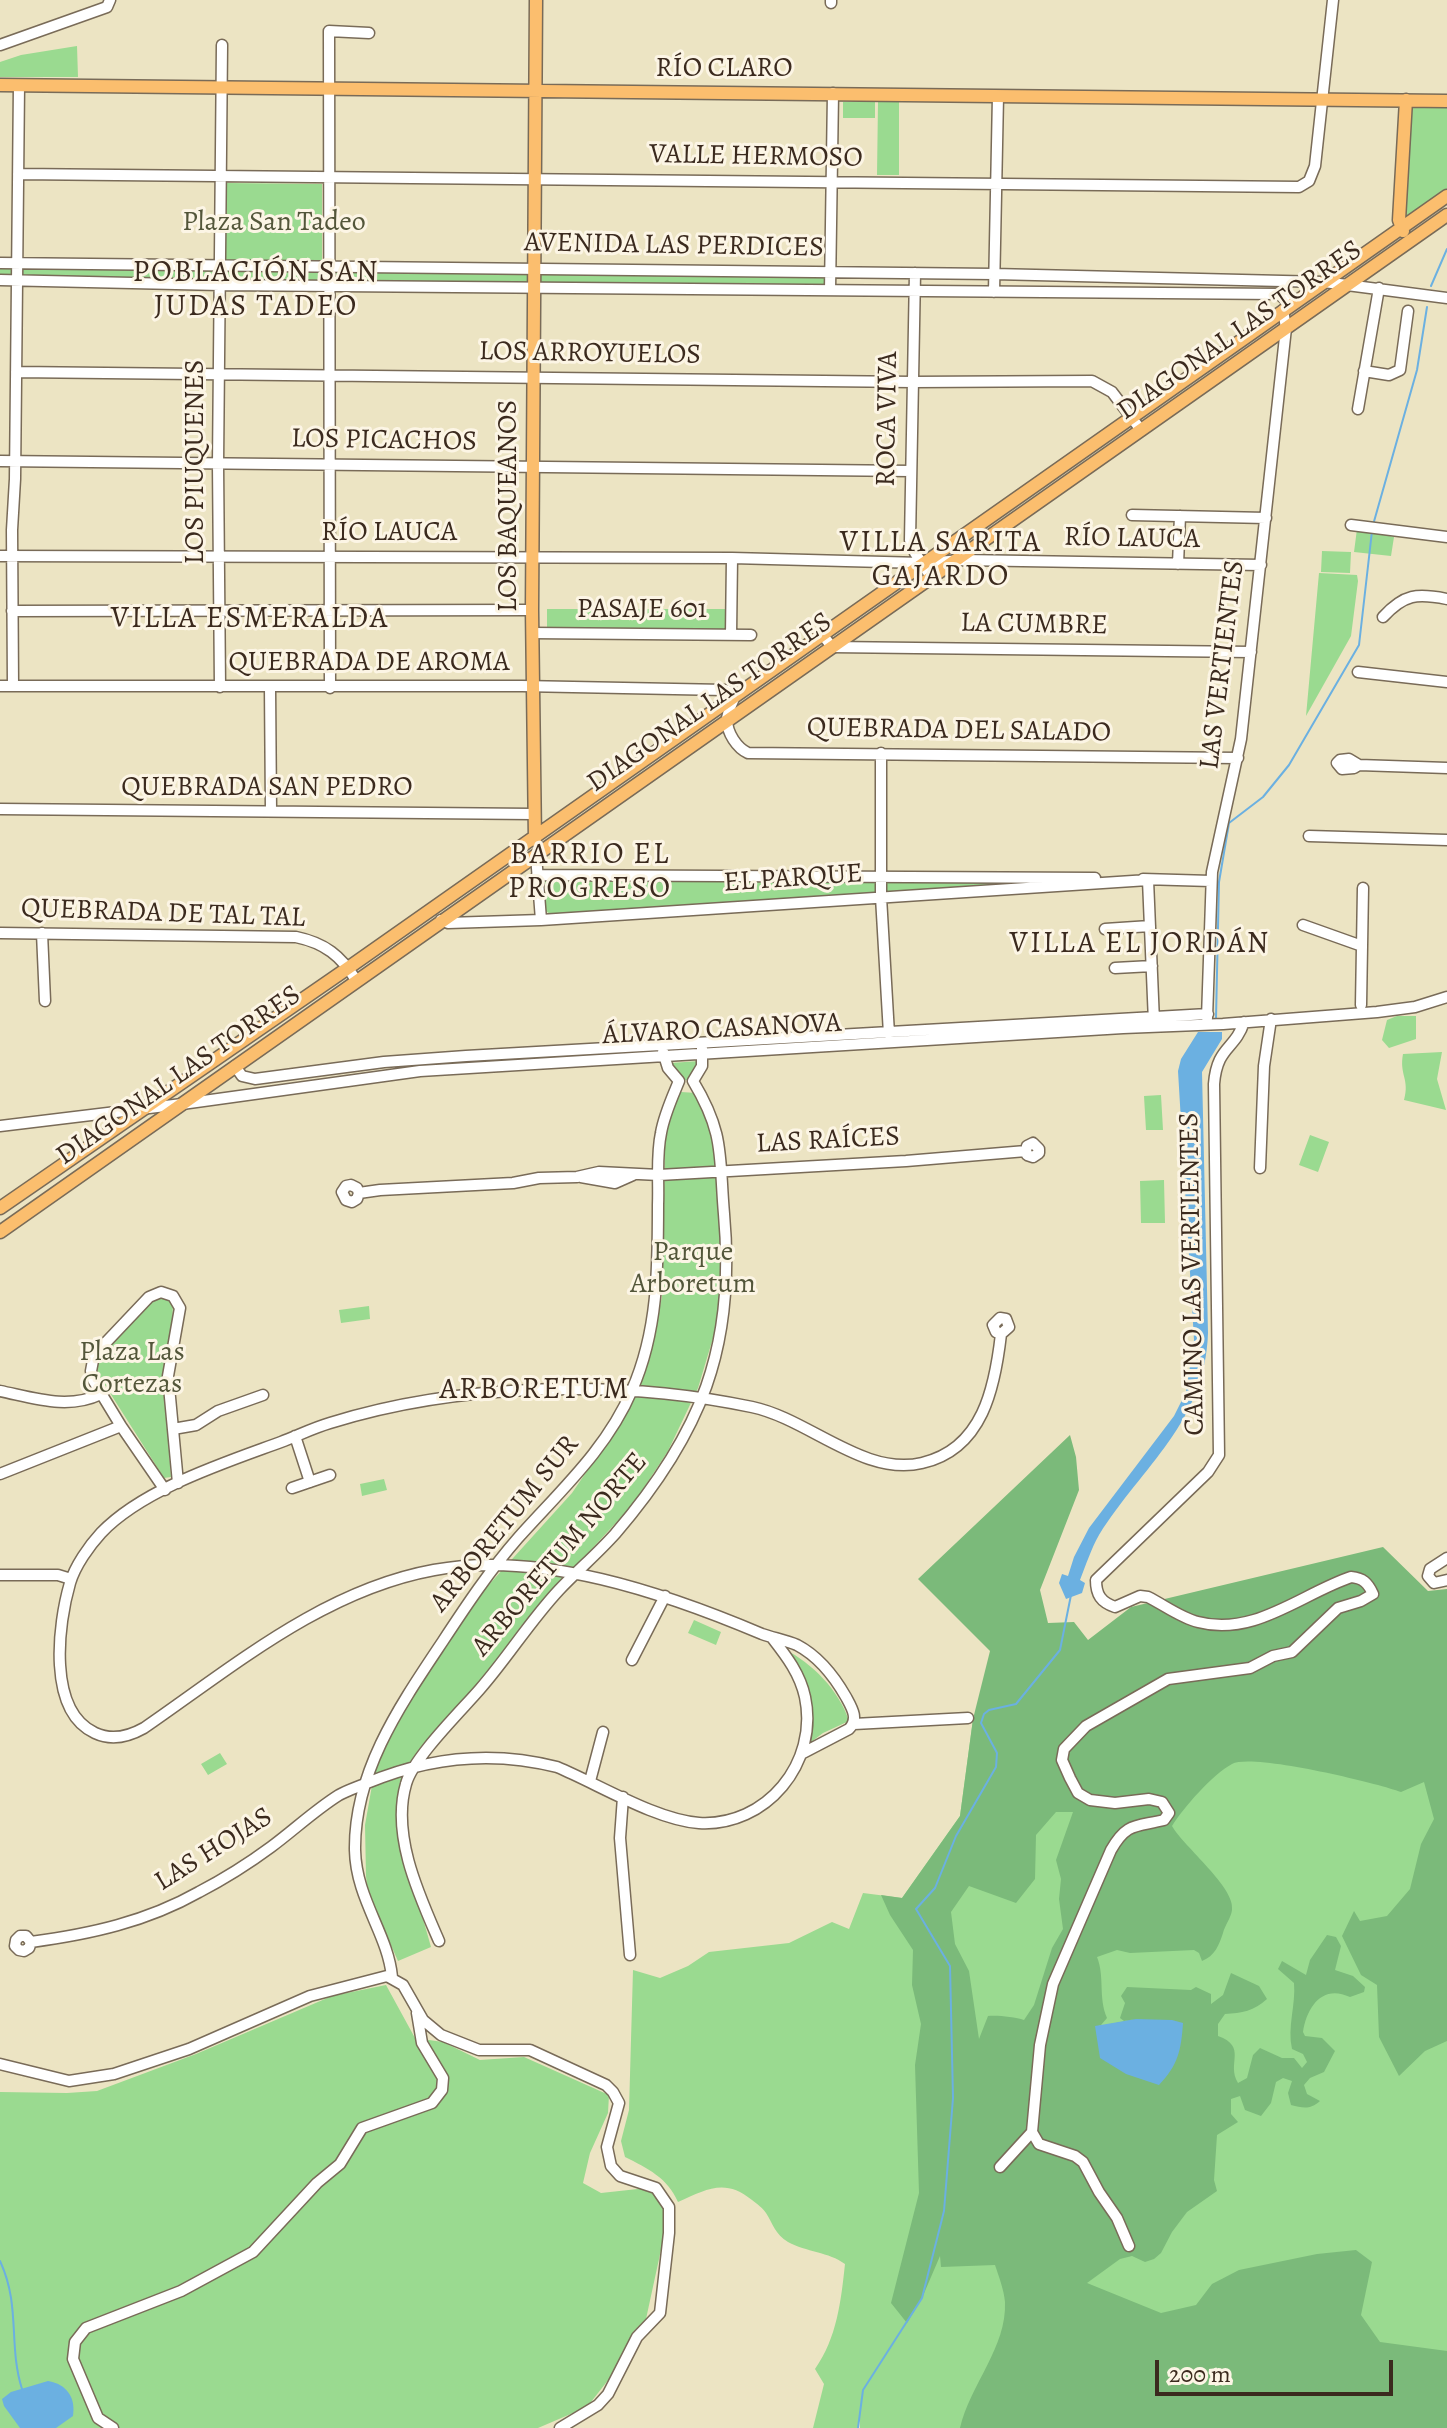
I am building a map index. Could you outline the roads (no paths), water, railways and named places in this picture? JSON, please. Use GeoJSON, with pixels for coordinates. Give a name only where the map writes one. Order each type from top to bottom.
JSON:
{"type":"FeatureCollection","features":[{"type":"Feature","properties":{"kind":"main road","name":"LOS BAQUEANOS"},"geometry":{"type":"LineString","coordinates":[[536,0],[532,610],[536,855]]}},
{"type":"Feature","properties":{"kind":"main road","name":"RÍO CLARO"},"geometry":{"type":"LineString","coordinates":[[0,85],[1447,101]]}},
{"type":"Feature","properties":{"kind":"main road"},"geometry":{"type":"LineString","coordinates":[[1406,100],[1400,227],[1408,234],[1417,236]]}},
{"type":"Feature","properties":{"kind":"main road","name":"DIAGONAL LAS TORRES"},"geometry":{"type":"LineString","coordinates":[[0,1208],[348,968],[1447,196]]}},
{"type":"Feature","properties":{"kind":"main road","name":"DIAGONAL LAS TORRES"},"geometry":{"type":"LineString","coordinates":[[0,1232],[1447,215]]}},
{"type":"Feature","properties":{"kind":"street","name":"VALLE HERMOSO"},"geometry":{"type":"LineString","coordinates":[[18,174],[1299,187],[1309,181],[1315,166],[1333,0]]}},
{"type":"Feature","properties":{"kind":"street"},"geometry":{"type":"LineString","coordinates":[[0,45],[109,4]]}},
{"type":"Feature","properties":{"kind":"street"},"geometry":{"type":"LineString","coordinates":[[330,688],[329,31],[369,33]]}},
{"type":"Feature","properties":{"kind":"street","name":"LOS PIUQUENES"},"geometry":{"type":"LineString","coordinates":[[220,687],[218,464],[222,45]]}},
{"type":"Feature","properties":{"kind":"street"},"geometry":{"type":"LineString","coordinates":[[13,686],[19,85]]}},
{"type":"Feature","properties":{"kind":"street"},"geometry":{"type":"LineString","coordinates":[[830,290],[833,93]]}},
{"type":"Feature","properties":{"kind":"street"},"geometry":{"type":"LineString","coordinates":[[994,292],[998,96]]}},
{"type":"Feature","properties":{"kind":"street","name":"AVENIDA LAS PERDICES"},"geometry":{"type":"LineString","coordinates":[[0,263],[994,274],[1324,282],[1447,298]]}},
{"type":"Feature","properties":{"kind":"street","name":"ROCA VIVA"},"geometry":{"type":"LineString","coordinates":[[915,273],[910,540],[931,577]]}},
{"type":"Feature","properties":{"kind":"street","name":"AVENIDA LAS PERDICES"},"geometry":{"type":"LineString","coordinates":[[0,280],[220,285],[1279,294],[1287,308]]}},
{"type":"Feature","properties":{"kind":"street"},"geometry":{"type":"LineString","coordinates":[[1358,409],[1379,288]]}},
{"type":"Feature","properties":{"kind":"street","name":"LAS VERTIENTES"},"geometry":{"type":"LineString","coordinates":[[1213,1022],[1211,881],[1238,758],[1287,308]]}},
{"type":"Feature","properties":{"kind":"street"},"geometry":{"type":"LineString","coordinates":[[1364,371],[1389,375],[1400,370],[1408,311]]}},
{"type":"Feature","properties":{"kind":"street","name":"LOS ARROYUELOS"},"geometry":{"type":"LineString","coordinates":[[16,372],[913,382],[1092,381],[1112,392],[1141,430]]}},
{"type":"Feature","properties":{"kind":"street","name":"LOS PICACHOS"},"geometry":{"type":"LineString","coordinates":[[0,461],[911,471]]}},
{"type":"Feature","properties":{"kind":"street"},"geometry":{"type":"LineString","coordinates":[[1132,515],[1266,518]]}},
{"type":"Feature","properties":{"kind":"street"},"geometry":{"type":"LineString","coordinates":[[1178,564],[1180,516]]}},
{"type":"Feature","properties":{"kind":"street"},"geometry":{"type":"LineString","coordinates":[[1351,525],[1447,537]]}},
{"type":"Feature","properties":{"kind":"street","name":"RÍO LAUCA"},"geometry":{"type":"LineString","coordinates":[[0,556],[732,558],[922,563]]}},
{"type":"Feature","properties":{"kind":"street"},"geometry":{"type":"LineString","coordinates":[[731,635],[732,558]]}},
{"type":"Feature","properties":{"kind":"street"},"geometry":{"type":"LineString","coordinates":[[922,563],[954,561]]}},
{"type":"Feature","properties":{"kind":"street","name":"RÍO LAUCA"},"geometry":{"type":"LineString","coordinates":[[954,561],[1261,565]]}},
{"type":"Feature","properties":{"kind":"street"},"geometry":{"type":"LineString","coordinates":[[1383,617],[1399,600],[1426,595],[1447,599]]}},
{"type":"Feature","properties":{"kind":"street"},"geometry":{"type":"LineString","coordinates":[[12,611],[532,610]]}},
{"type":"Feature","properties":{"kind":"street","name":"PASAJE 601"},"geometry":{"type":"LineString","coordinates":[[532,633],[751,635]]}},
{"type":"Feature","properties":{"kind":"street"},"geometry":{"type":"LineString","coordinates":[[822,634],[832,647]]}},
{"type":"Feature","properties":{"kind":"street","name":"LA CUMBRE"},"geometry":{"type":"LineString","coordinates":[[832,647],[1251,652]]}},
{"type":"Feature","properties":{"kind":"street"},"geometry":{"type":"LineString","coordinates":[[1358,672],[1447,682]]}},
{"type":"Feature","properties":{"kind":"street","name":"QUEBRADA DE AROMA"},"geometry":{"type":"LineString","coordinates":[[0,686],[532,687],[725,690],[736,694]]}},
{"type":"Feature","properties":{"kind":"street"},"geometry":{"type":"LineString","coordinates":[[270,687],[271,811]]}},
{"type":"Feature","properties":{"kind":"street"},"geometry":{"type":"LineString","coordinates":[[727,720],[736,694]]}},
{"type":"Feature","properties":{"kind":"street","name":"QUEBRADA DEL SALADO"},"geometry":{"type":"LineString","coordinates":[[727,720],[736,744],[748,753],[1238,758]]}},
{"type":"Feature","properties":{"kind":"street"},"geometry":{"type":"LineString","coordinates":[[881,753],[881,897],[889,1043]]}},
{"type":"Feature","properties":{"kind":"street"},"geometry":{"type":"LineString","coordinates":[[1359,765],[1447,768]]}},
{"type":"Feature","properties":{"kind":"street","name":"QUEBRADA SAN PEDRO"},"geometry":{"type":"LineString","coordinates":[[0,809],[533,814]]}},
{"type":"Feature","properties":{"kind":"street"},"geometry":{"type":"LineString","coordinates":[[1309,836],[1447,840]]}},
{"type":"Feature","properties":{"kind":"street","name":"LOS BAQUEANOS"},"geometry":{"type":"LineString","coordinates":[[536,855],[541,920]]}},
{"type":"Feature","properties":{"kind":"street","name":"EL PARQUE"},"geometry":{"type":"LineString","coordinates":[[537,875],[881,875],[1211,881]]}},
{"type":"Feature","properties":{"kind":"street"},"geometry":{"type":"LineString","coordinates":[[1148,880],[1154,1022]]}},
{"type":"Feature","properties":{"kind":"street","name":"EL PARQUE"},"geometry":{"type":"LineString","coordinates":[[441,920],[473,923],[541,920],[1148,880]]}},
{"type":"Feature","properties":{"kind":"street"},"geometry":{"type":"LineString","coordinates":[[1361,1005],[1363,888]]}},
{"type":"Feature","properties":{"kind":"street"},"geometry":{"type":"LineString","coordinates":[[1303,925],[1362,946]]}},
{"type":"Feature","properties":{"kind":"street"},"geometry":{"type":"LineString","coordinates":[[1105,929],[1150,926]]}},
{"type":"Feature","properties":{"kind":"street","name":"QUEBRADA DE TAL TAL"},"geometry":{"type":"LineString","coordinates":[[0,933],[296,937],[327,947],[356,980]]}},
{"type":"Feature","properties":{"kind":"street"},"geometry":{"type":"LineString","coordinates":[[42,933],[45,1001]]}},
{"type":"Feature","properties":{"kind":"street"},"geometry":{"type":"LineString","coordinates":[[1115,968],[1152,966]]}},
{"type":"Feature","properties":{"kind":"street","name":"ÁLVARO CASANOVA"},"geometry":{"type":"LineString","coordinates":[[235,1066],[248,1079],[425,1059],[889,1031],[1116,1019],[1244,1022],[1377,1012],[1415,1007],[1447,997]]}},
{"type":"Feature","properties":{"kind":"street"},"geometry":{"type":"LineString","coordinates":[[1345,1013],[1351,1006],[1361,1005],[1370,1005],[1377,1012]]}},
{"type":"Feature","properties":{"kind":"street"},"geometry":{"type":"LineString","coordinates":[[1099,1029],[1116,1019]]}},
{"type":"Feature","properties":{"kind":"street"},"geometry":{"type":"LineString","coordinates":[[1260,1168],[1264,1066],[1271,1019]]}},
{"type":"Feature","properties":{"kind":"street","name":"ÁLVARO CASANOVA"},"geometry":{"type":"LineString","coordinates":[[0,1126],[420,1071],[851,1046],[1099,1029],[1154,1022]]}},
{"type":"Feature","properties":{"kind":"street","name":"CAMINO LAS VERTIENTES"},"geometry":{"type":"LineString","coordinates":[[1032,2132],[1040,2045],[1053,1984],[1104,1865],[1120,1833],[1130,1827],[1164,1820],[1169,1813],[1162,1802],[1149,1799],[1115,1803],[1090,1800],[1078,1793],[1062,1760],[1064,1749],[1086,1726],[1168,1679],[1250,1668],[1273,1656],[1292,1652],[1338,1608],[1373,1594],[1369,1585],[1360,1578],[1351,1577],[1265,1616],[1233,1626],[1196,1622],[1148,1597],[1140,1596],[1115,1607],[1104,1603],[1096,1591],[1096,1580],[1208,1472],[1219,1455],[1214,1084],[1219,1059],[1244,1022]]}},
{"type":"Feature","properties":{"kind":"street"},"geometry":{"type":"LineString","coordinates":[[797,1037],[851,1046]]}},
{"type":"Feature","properties":{"kind":"street"},"geometry":{"type":"LineString","coordinates":[[662,1045],[668,1068],[679,1081],[693,1081],[701,1071],[701,1042]]}},
{"type":"Feature","properties":{"kind":"street"},"geometry":{"type":"LineString","coordinates":[[306,1071],[308,1086]]}},
{"type":"Feature","properties":{"kind":"street","name":"ARBORETUM SUR"},"geometry":{"type":"LineString","coordinates":[[392,1977],[391,1963],[361,1890],[356,1862],[356,1825],[365,1784],[406,1695],[497,1564],[581,1470],[631,1393],[647,1346],[656,1296],[661,1134],[679,1081]]}},
{"type":"Feature","properties":{"kind":"street","name":"ARBORETUM NORTE"},"geometry":{"type":"LineString","coordinates":[[439,1941],[423,1905],[406,1847],[403,1797],[406,1781],[526,1629],[614,1535],[649,1492],[677,1449],[703,1398],[719,1345],[726,1299],[723,1171],[715,1124],[693,1081]]}},
{"type":"Feature","properties":{"kind":"street","name":"LAS RAÍCES"},"geometry":{"type":"LineString","coordinates":[[359,1193],[513,1183],[539,1178],[577,1177],[615,1183],[633,1175],[1026,1151]]}},
{"type":"Feature","properties":{"kind":"street"},"geometry":{"type":"LineString","coordinates":[[165,1490],[121,1426],[92,1376],[94,1355],[149,1297],[161,1292],[176,1299],[180,1308],[168,1376],[178,1483]]}},
{"type":"Feature","properties":{"kind":"street"},"geometry":{"type":"LineString","coordinates":[[854,1724],[855,1717],[849,1702],[828,1670],[795,1644],[665,1596],[576,1575],[497,1564],[456,1566],[416,1574],[341,1600],[268,1642],[132,1735],[112,1737],[97,1734],[79,1722],[64,1698],[60,1674],[63,1613],[71,1579],[100,1534],[132,1509],[226,1460],[358,1416],[457,1397],[525,1391],[585,1389],[703,1398],[754,1407],[792,1419],[877,1463],[898,1466],[919,1464],[948,1453],[964,1441],[976,1426],[989,1400],[1001,1334]]}},
{"type":"Feature","properties":{"kind":"street"},"geometry":{"type":"LineString","coordinates":[[0,1391],[67,1403],[84,1401],[101,1394]]}},
{"type":"Feature","properties":{"kind":"street"},"geometry":{"type":"LineString","coordinates":[[173,1429],[196,1425],[218,1411],[263,1395]]}},
{"type":"Feature","properties":{"kind":"street"},"geometry":{"type":"LineString","coordinates":[[0,1474],[121,1426]]}},
{"type":"Feature","properties":{"kind":"street"},"geometry":{"type":"LineString","coordinates":[[295,1436],[310,1482]]}},
{"type":"Feature","properties":{"kind":"street"},"geometry":{"type":"LineString","coordinates":[[292,1488],[330,1475]]}},
{"type":"Feature","properties":{"kind":"street"},"geometry":{"type":"LineString","coordinates":[[1447,1558],[1430,1569],[1428,1576],[1434,1583],[1447,1580]]}},
{"type":"Feature","properties":{"kind":"street"},"geometry":{"type":"LineString","coordinates":[[0,1575],[58,1575],[71,1579]]}},
{"type":"Feature","properties":{"kind":"street"},"geometry":{"type":"LineString","coordinates":[[632,1660],[665,1596]]}},
{"type":"Feature","properties":{"kind":"street"},"geometry":{"type":"LineString","coordinates":[[773,1638],[793,1666],[805,1697],[807,1730],[801,1754]]}},
{"type":"Feature","properties":{"kind":"street"},"geometry":{"type":"LineString","coordinates":[[801,1754],[854,1724],[968,1718]]}},
{"type":"Feature","properties":{"kind":"street"},"geometry":{"type":"LineString","coordinates":[[590,1781],[603,1732]]}},
{"type":"Feature","properties":{"kind":"street","name":"LAS HOJAS"},"geometry":{"type":"LineString","coordinates":[[31,1942],[123,1925],[180,1902],[247,1864],[343,1793],[391,1772],[415,1766],[458,1758],[506,1758],[557,1767],[681,1820],[710,1823],[731,1820],[752,1812],[770,1800],[786,1783],[801,1754]]}},
{"type":"Feature","properties":{"kind":"street"},"geometry":{"type":"LineString","coordinates":[[623,1797],[620,1838],[630,1955]]}},
{"type":"Feature","properties":{"kind":"street"},"geometry":{"type":"LineString","coordinates":[[0,2064],[69,2081],[95,2078],[149,2064],[189,2049],[326,1991],[375,1978],[392,1977],[407,1991],[429,2027],[452,2040],[479,2050],[530,2050],[606,2085],[619,2103],[607,2147],[611,2166],[620,2176],[656,2188],[669,2207],[660,2313],[637,2337],[608,2394],[598,2405],[560,2428]]}},
{"type":"Feature","properties":{"kind":"street"},"geometry":{"type":"LineString","coordinates":[[113,2428],[98,2418],[73,2359],[78,2336],[86,2328],[181,2291],[253,2252],[317,2183],[340,2164],[362,2128],[432,2103],[442,2090],[443,2078],[422,2043],[417,2011]]}},
{"type":"Feature","properties":{"kind":"street"},"geometry":{"type":"LineString","coordinates":[[1000,2167],[1032,2132],[1039,2144],[1075,2156],[1083,2162],[1117,2218],[1129,2246]]}},
{"type":"Feature","properties":{"kind":"water"},"geometry":{"type":"Polygon","coordinates":[[[1198,1032],[1222,1032],[1222,1039],[1202,1072],[1208,1333],[1204,1365],[1196,1393],[1184,1418],[1096,1540],[1080,1580],[1085,1583],[1082,1593],[1066,1599],[1059,1583],[1062,1574],[1068,1576],[1089,1528],[1174,1416],[1186,1392],[1194,1340],[1178,1071],[1181,1059],[1198,1032]]]}},
{"type":"Feature","properties":{"kind":"water"},"geometry":{"type":"Polygon","coordinates":[[[1136,2019],[1183,2023],[1177,2057],[1159,2085],[1126,2074],[1100,2058],[1095,2026],[1136,2019]]]}},
{"type":"Feature","properties":{"kind":"water"},"geometry":{"type":"Polygon","coordinates":[[[48,2381],[60,2385],[69,2393],[73,2416],[56,2428],[20,2428],[2,2399],[11,2392],[48,2381]]]}},
{"type":"Feature","properties":{"kind":"waterway"},"geometry":{"type":"LineString","coordinates":[[1431,286],[1447,249]]}},
{"type":"Feature","properties":{"kind":"waterway"},"geometry":{"type":"LineString","coordinates":[[1373,525],[1417,370],[1427,307]]}},
{"type":"Feature","properties":{"kind":"waterway"},"geometry":{"type":"LineString","coordinates":[[1216,1018],[1219,882],[1229,823],[1263,797],[1289,765],[1359,645],[1372,531]]}},
{"type":"Feature","properties":{"kind":"waterway"},"geometry":{"type":"LineString","coordinates":[[858,2428],[863,2390],[922,2298],[944,2211],[953,2098],[950,1966],[916,1909],[935,1888],[956,1836],[996,1767],[997,1753],[981,1723],[984,1714],[1016,1704],[1060,1650],[1071,1595]]}},
{"type":"Feature","properties":{"kind":"waterway"},"geometry":{"type":"LineString","coordinates":[[0,2261],[10,2294],[22,2389]]}},
{"type":"Feature","properties":{"kind":"district","name":"POBLACIÓN SAN JUDAS TADEO"},"geometry":{"type":"Point","coordinates":[256,291]}},
{"type":"Feature","properties":{"kind":"district","name":"VILLA SARITA GAJARDO"},"geometry":{"type":"Point","coordinates":[941,561]}},
{"type":"Feature","properties":{"kind":"district","name":"VILLA ESMERALDA"},"geometry":{"type":"Point","coordinates":[250,620]}},
{"type":"Feature","properties":{"kind":"district","name":"BARRIO EL PROGRESO"},"geometry":{"type":"Point","coordinates":[590,873]}},
{"type":"Feature","properties":{"kind":"district","name":"VILLA EL JORDÁN"},"geometry":{"type":"Point","coordinates":[1140,945]}},
{"type":"Feature","properties":{"kind":"district","name":"ARBORETUM"},"geometry":{"type":"Point","coordinates":[535,1391]}},
{"type":"Feature","properties":{"kind":"park label","name":"Plaza San Tadeo"},"geometry":{"type":"Point","coordinates":[274,223]}},
{"type":"Feature","properties":{"kind":"park label","name":"Parque Arboretum"},"geometry":{"type":"Point","coordinates":[693,1269]}},
{"type":"Feature","properties":{"kind":"park label","name":"Plaza Las Cortezas"},"geometry":{"type":"Point","coordinates":[132,1369]}}]}
